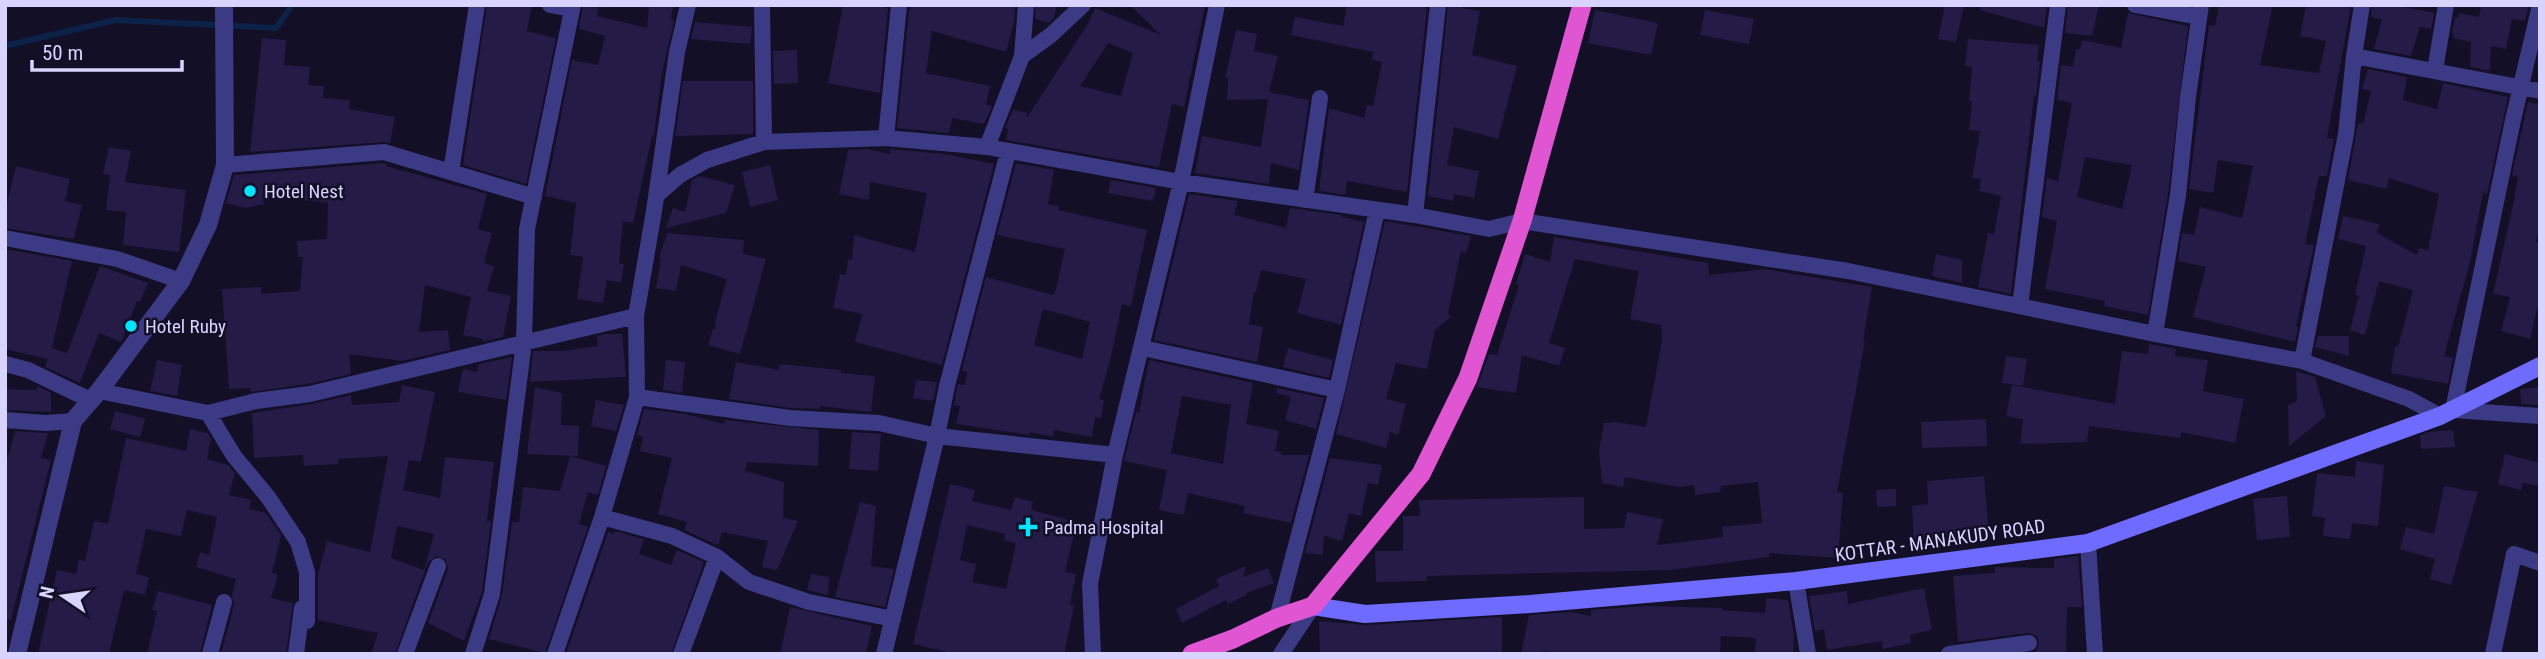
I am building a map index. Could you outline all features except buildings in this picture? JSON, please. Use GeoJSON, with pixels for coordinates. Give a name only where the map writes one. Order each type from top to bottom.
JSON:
{"type":"FeatureCollection","features":[{"type":"Feature","properties":{"kind":"highway"},"geometry":{"type":"LineString","coordinates":[[1192,654],[1233,639],[1276,618],[1313,606],[1421,474],[1468,378],[1522,221],[1582,5]]}},
{"type":"Feature","properties":{"kind":"main road","name":"KOTTAR - MANAKUDY ROAD"},"geometry":{"type":"LineString","coordinates":[[1313,606],[1365,614],[1530,604],[1796,581],[2088,543],[2447,413],[2540,366]]}},
{"type":"Feature","properties":{"kind":"street"},"geometry":{"type":"LineString","coordinates":[[451,172],[477,5]]}},
{"type":"Feature","properties":{"kind":"street"},"geometry":{"type":"LineString","coordinates":[[473,654],[492,594],[524,342],[527,229],[572,7],[551,5]]}},
{"type":"Feature","properties":{"kind":"street"},"geometry":{"type":"LineString","coordinates":[[555,654],[602,517],[637,397],[636,316],[657,195],[677,52],[688,5]]}},
{"type":"Feature","properties":{"kind":"street"},"geometry":{"type":"LineString","coordinates":[[762,5],[764,142]]}},
{"type":"Feature","properties":{"kind":"street"},"geometry":{"type":"LineString","coordinates":[[886,138],[899,5]]}},
{"type":"Feature","properties":{"kind":"street"},"geometry":{"type":"LineString","coordinates":[[987,147],[1022,56],[1026,5]]}},
{"type":"Feature","properties":{"kind":"street"},"geometry":{"type":"LineString","coordinates":[[1022,56],[1051,35],[1083,5]]}},
{"type":"Feature","properties":{"kind":"street"},"geometry":{"type":"LineString","coordinates":[[1093,654],[1090,584],[1115,455],[1181,182],[1217,5]]}},
{"type":"Feature","properties":{"kind":"street"},"geometry":{"type":"LineString","coordinates":[[1415,215],[1438,5]]}},
{"type":"Feature","properties":{"kind":"street"},"geometry":{"type":"LineString","coordinates":[[2020,306],[2058,5]]}},
{"type":"Feature","properties":{"kind":"street"},"geometry":{"type":"LineString","coordinates":[[2135,5],[2200,11],[2178,195],[2155,334]]}},
{"type":"Feature","properties":{"kind":"street"},"geometry":{"type":"LineString","coordinates":[[2302,361],[2346,134],[2362,5]]}},
{"type":"Feature","properties":{"kind":"street"},"geometry":{"type":"LineString","coordinates":[[2435,70],[2446,5]]}},
{"type":"Feature","properties":{"kind":"street"},"geometry":{"type":"LineString","coordinates":[[2447,413],[2540,5]]}},
{"type":"Feature","properties":{"kind":"street"},"geometry":{"type":"LineString","coordinates":[[18,654],[73,421],[181,281],[208,225],[225,165],[224,7]]}},
{"type":"Feature","properties":{"kind":"street"},"geometry":{"type":"LineString","coordinates":[[2354,57],[2540,91]]}},
{"type":"Feature","properties":{"kind":"street"},"geometry":{"type":"LineString","coordinates":[[1305,200],[1320,98]]}},
{"type":"Feature","properties":{"kind":"street"},"geometry":{"type":"LineString","coordinates":[[657,195],[680,175],[707,160],[764,142],[886,138],[987,147],[1181,182],[1415,215],[1489,229],[1522,221],[1847,271],[2302,361],[2447,413],[2540,416]]}},
{"type":"Feature","properties":{"kind":"street"},"geometry":{"type":"LineString","coordinates":[[225,165],[384,152],[534,197]]}},
{"type":"Feature","properties":{"kind":"street"},"geometry":{"type":"LineString","coordinates":[[884,654],[947,386],[1008,152]]}},
{"type":"Feature","properties":{"kind":"street"},"geometry":{"type":"LineString","coordinates":[[1276,618],[1338,390],[1377,210]]}},
{"type":"Feature","properties":{"kind":"street"},"geometry":{"type":"LineString","coordinates":[[5,238],[117,259],[181,281]]}},
{"type":"Feature","properties":{"kind":"street"},"geometry":{"type":"LineString","coordinates":[[5,364],[28,370],[94,396],[208,413],[256,401],[310,394],[636,316]]}},
{"type":"Feature","properties":{"kind":"street"},"geometry":{"type":"LineString","coordinates":[[1143,348],[1338,390]]}},
{"type":"Feature","properties":{"kind":"street"},"geometry":{"type":"LineString","coordinates":[[637,397],[790,418],[879,423],[937,436],[1115,455]]}},
{"type":"Feature","properties":{"kind":"street"},"geometry":{"type":"LineString","coordinates":[[208,413],[234,456],[268,497],[298,542],[307,572],[307,621]]}},
{"type":"Feature","properties":{"kind":"street"},"geometry":{"type":"LineString","coordinates":[[5,420],[46,423],[73,421]]}},
{"type":"Feature","properties":{"kind":"street"},"geometry":{"type":"LineString","coordinates":[[602,517],[672,536],[716,557],[749,582],[809,602],[893,619]]}},
{"type":"Feature","properties":{"kind":"street"},"geometry":{"type":"LineString","coordinates":[[2088,543],[2095,654]]}},
{"type":"Feature","properties":{"kind":"street"},"geometry":{"type":"LineString","coordinates":[[2493,654],[2514,554],[2540,563]]}},
{"type":"Feature","properties":{"kind":"street"},"geometry":{"type":"LineString","coordinates":[[681,654],[716,557]]}},
{"type":"Feature","properties":{"kind":"street"},"geometry":{"type":"LineString","coordinates":[[405,654],[438,566]]}},
{"type":"Feature","properties":{"kind":"street"},"geometry":{"type":"LineString","coordinates":[[296,654],[307,572]]}},
{"type":"Feature","properties":{"kind":"street"},"geometry":{"type":"LineString","coordinates":[[1796,581],[1808,654]]}},
{"type":"Feature","properties":{"kind":"street"},"geometry":{"type":"LineString","coordinates":[[210,654],[224,602]]}},
{"type":"Feature","properties":{"kind":"street"},"geometry":{"type":"LineString","coordinates":[[1281,654],[1313,606]]}},
{"type":"Feature","properties":{"kind":"street"},"geometry":{"type":"LineString","coordinates":[[1949,654],[2029,643]]}},
{"type":"Feature","properties":{"kind":"waterway"},"geometry":{"type":"LineString","coordinates":[[5,46],[115,20],[276,28],[292,5]]}},
{"type":"Feature","properties":{"kind":"place","name":"Hotel Nest"},"geometry":{"type":"Point","coordinates":[250,191]}},
{"type":"Feature","properties":{"kind":"place","name":"Hotel Ruby"},"geometry":{"type":"Point","coordinates":[131,326]}},
{"type":"Feature","properties":{"kind":"place","name":"Padma Hospital"},"geometry":{"type":"Point","coordinates":[1028,527]}}]}
